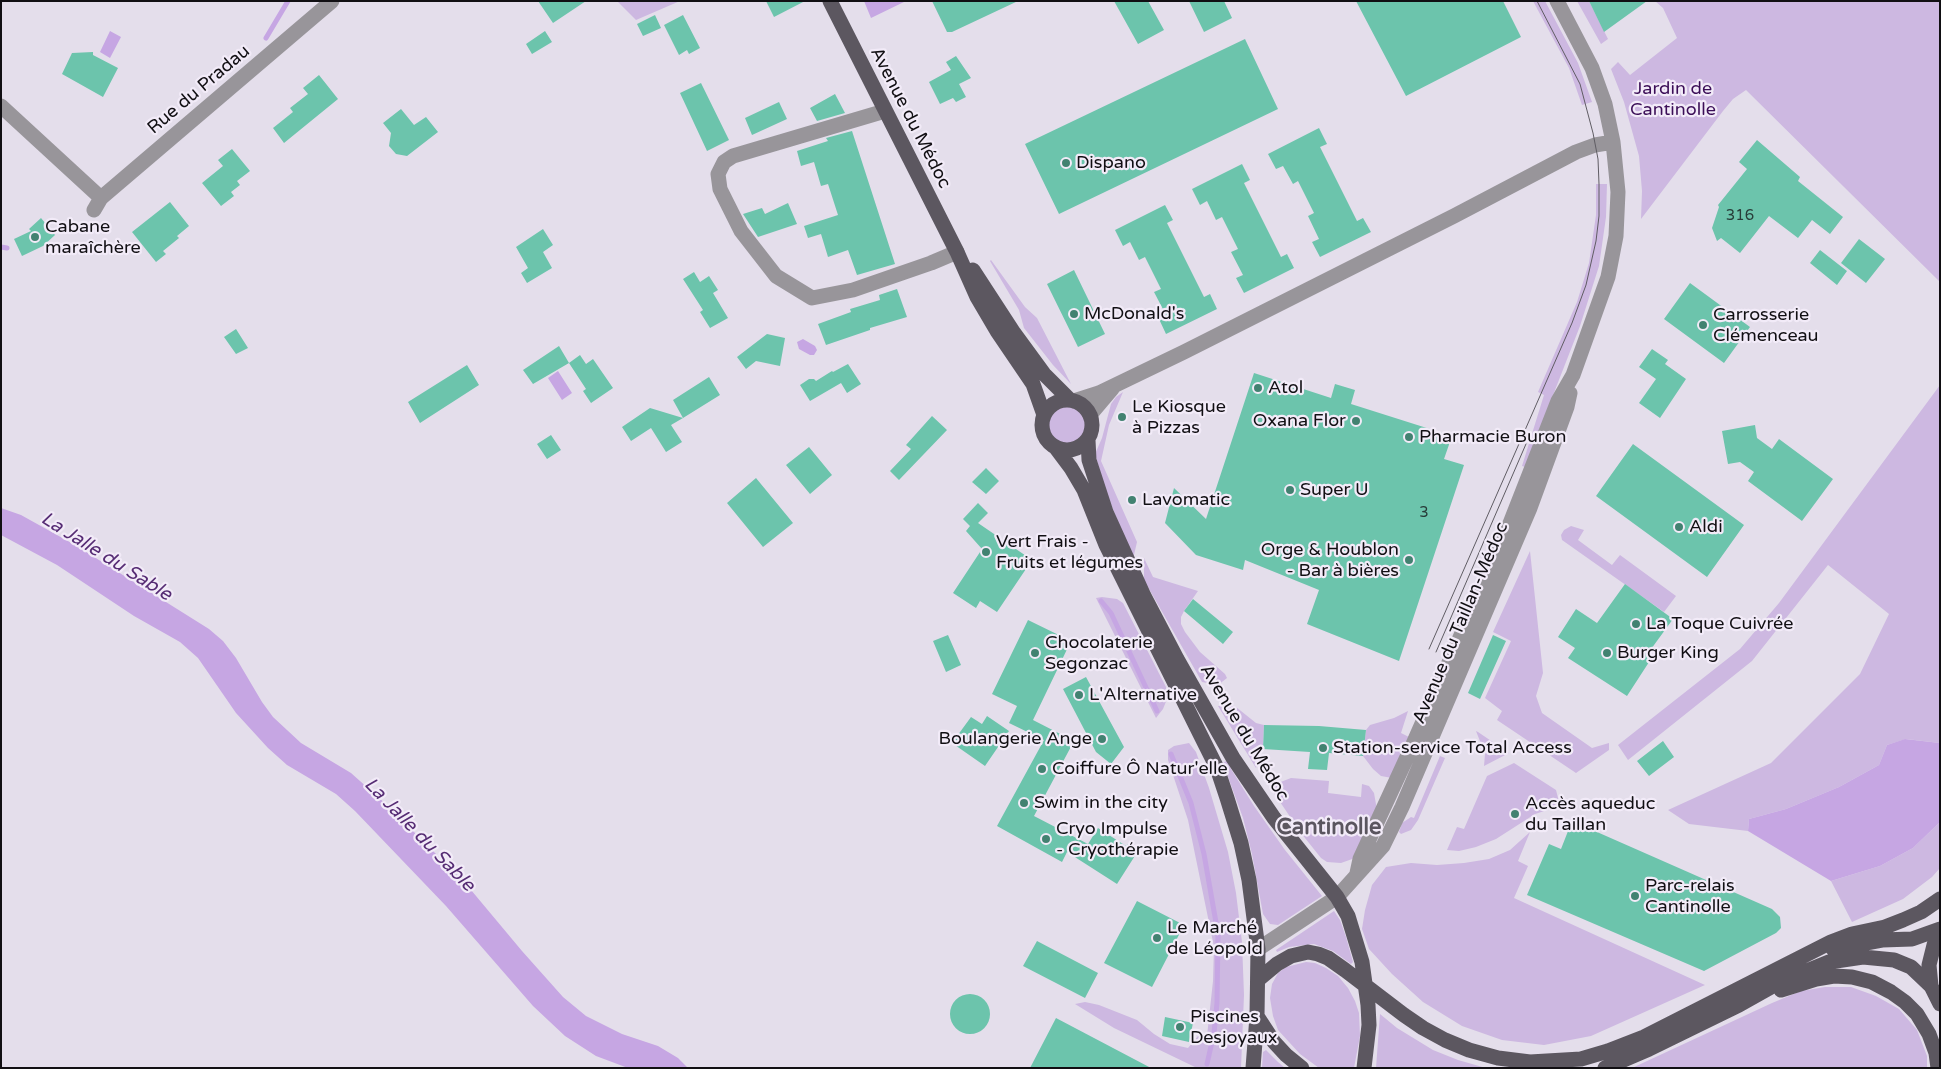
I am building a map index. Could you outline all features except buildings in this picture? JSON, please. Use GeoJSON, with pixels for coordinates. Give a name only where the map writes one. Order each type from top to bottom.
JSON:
{"type":"FeatureCollection","features":[{"type":"Feature","properties":{"kind":"main road","name":"Avenue du Médoc"},"geometry":{"type":"LineString","coordinates":[[830,1],[957,252],[977,297],[1033,384],[1044,415]]}},
{"type":"Feature","properties":{"kind":"main road","name":"Avenue du Médoc"},"geometry":{"type":"LineString","coordinates":[[957,252],[971,268],[1044,374],[1072,400]]}},
{"type":"Feature","properties":{"kind":"main road"},"geometry":{"type":"LineString","coordinates":[[1072,400],[1086,408],[1090,414],[1092,432],[1088,440],[1077,449],[1070,451],[1056,448],[1046,440],[1042,432],[1044,415],[1054,404],[1072,400]]}},
{"type":"Feature","properties":{"kind":"main road","name":"Avenue du Médoc"},"geometry":{"type":"LineString","coordinates":[[1088,440],[1089,460],[1106,512],[1144,596],[1178,659],[1233,758],[1293,844],[1337,897],[1348,916],[1362,962],[1366,986],[1369,1025],[1364,1068]]}},
{"type":"Feature","properties":{"kind":"main road","name":"Avenue du Médoc"},"geometry":{"type":"LineString","coordinates":[[1056,448],[1072,468],[1084,490],[1106,545],[1217,768],[1241,843],[1249,880],[1258,948],[1259,979],[1253,1068]]}},
{"type":"Feature","properties":{"kind":"main road"},"geometry":{"type":"LineString","coordinates":[[1259,979],[1285,958],[1308,952],[1328,958],[1404,1015],[1445,1040],[1498,1058],[1530,1062],[1552,1062],[1590,1056],[1644,1037],[1795,959],[1852,934],[1903,920],[1921,912],[1940,898]]}},
{"type":"Feature","properties":{"kind":"main road"},"geometry":{"type":"LineString","coordinates":[[1795,959],[1856,944],[1882,940],[1912,939],[1940,929]]}},
{"type":"Feature","properties":{"kind":"main road"},"geometry":{"type":"LineString","coordinates":[[1931,986],[1929,965],[1934,945],[1940,934]]}},
{"type":"Feature","properties":{"kind":"main road"},"geometry":{"type":"LineString","coordinates":[[1605,1068],[1650,1049],[1740,1005],[1780,982],[1829,962],[1863,957],[1894,960],[1903,963],[1920,974],[1931,986],[1940,1004]]}},
{"type":"Feature","properties":{"kind":"main road"},"geometry":{"type":"LineString","coordinates":[[1740,1005],[1816,979],[1834,976],[1852,977],[1872,982],[1891,992],[1917,1014],[1929,1034],[1936,1053],[1938,1068]]}},
{"type":"Feature","properties":{"kind":"main road"},"geometry":{"type":"LineString","coordinates":[[1257,1016],[1274,1042],[1302,1068]]}},
{"type":"Feature","properties":{"kind":"street","name":"Rue du Pradau"},"geometry":{"type":"LineString","coordinates":[[1,106],[97,204],[332,1]]}},
{"type":"Feature","properties":{"kind":"street","name":"Avenue du Taillan-Médoc"},"geometry":{"type":"LineString","coordinates":[[1258,948],[1337,897],[1357,873],[1360,859],[1414,742],[1510,522],[1558,401],[1573,375],[1604,289],[1616,236],[1618,192],[1613,142],[1605,104],[1592,68],[1557,1]]}},
{"type":"Feature","properties":{"kind":"street"},"geometry":{"type":"LineString","coordinates":[[885,110],[733,156],[724,162],[718,174],[720,189],[741,231],[776,276],[812,298],[853,290],[932,263],[957,252]]}},
{"type":"Feature","properties":{"kind":"street"},"geometry":{"type":"LineString","coordinates":[[1072,400],[1099,393],[1119,384],[1454,216],[1576,152],[1595,145],[1613,142]]}},
{"type":"Feature","properties":{"kind":"street"},"geometry":{"type":"LineString","coordinates":[[1090,414],[1109,391],[1119,384]]}},
{"type":"Feature","properties":{"kind":"green space"},"geometry":{"type":"Polygon","coordinates":[[[617,1],[680,1],[636,20],[617,1]]]}},
{"type":"Feature","properties":{"kind":"green space"},"geometry":{"type":"Polygon","coordinates":[[[1533,1],[1545,1],[1578,63],[1592,102],[1582,105],[1569,68],[1533,1]]]}},
{"type":"Feature","properties":{"kind":"green space"},"geometry":{"type":"Polygon","coordinates":[[[1577,1],[1589,1],[1608,39],[1601,44],[1577,1]]]}},
{"type":"Feature","properties":{"kind":"green space","name":"Jardin de Cantinolle"},"geometry":{"type":"Polygon","coordinates":[[[1655,1],[1940,1],[1940,282],[1746,90],[1733,99],[1723,111],[1641,219],[1642,191],[1639,156],[1624,102],[1611,69],[1618,62],[1630,75],[1677,38],[1663,8],[1655,1]]]}},
{"type":"Feature","properties":{"kind":"green space"},"geometry":{"type":"Polygon","coordinates":[[[1596,184],[1607,184],[1606,217],[1599,266],[1580,326],[1525,467],[1522,466],[1544,395],[1538,392],[1577,302],[1589,263],[1596,215],[1596,184]]]}},
{"type":"Feature","properties":{"kind":"green space"},"geometry":{"type":"Polygon","coordinates":[[[991,260],[1025,307],[1037,318],[1071,384],[1053,365],[1024,328],[1019,310],[991,260]]]}},
{"type":"Feature","properties":{"kind":"green space"},"geometry":{"type":"Polygon","coordinates":[[[1940,385],[1940,743],[1906,739],[1887,745],[1879,765],[1839,787],[1786,809],[1749,819],[1748,831],[1689,824],[1668,810],[1771,763],[1860,674],[1889,614],[1828,565],[1752,661],[1628,760],[1618,745],[1740,649],[1779,603],[1940,385]]]}},
{"type":"Feature","properties":{"kind":"green space"},"geometry":{"type":"Polygon","coordinates":[[[1123,392],[1109,425],[1101,461],[1137,542],[1133,559],[1106,492],[1095,454],[1102,438],[1111,404],[1123,392]]]}},
{"type":"Feature","properties":{"kind":"green space"},"geometry":{"type":"Polygon","coordinates":[[[1067,406],[1074,407],[1080,412],[1085,418],[1085,432],[1080,438],[1074,443],[1067,444],[1060,443],[1054,438],[1049,432],[1048,425],[1049,418],[1054,412],[1060,407],[1067,406]]]}},
{"type":"Feature","properties":{"kind":"green space"},"geometry":{"type":"Polygon","coordinates":[[[1571,526],[1584,530],[1578,540],[1612,565],[1620,555],[1676,596],[1664,612],[1562,540],[1561,535],[1564,530],[1571,526]]]}},
{"type":"Feature","properties":{"kind":"green space"},"geometry":{"type":"Polygon","coordinates":[[[1530,551],[1543,673],[1536,696],[1542,713],[1592,748],[1609,743],[1609,750],[1576,773],[1497,720],[1502,711],[1485,698],[1511,641],[1493,632],[1530,551]]]}},
{"type":"Feature","properties":{"kind":"green space"},"geometry":{"type":"Polygon","coordinates":[[[1144,558],[1153,577],[1198,591],[1184,611],[1181,617],[1181,624],[1200,652],[1225,674],[1227,678],[1218,685],[1202,682],[1144,580],[1144,558]]]}},
{"type":"Feature","properties":{"kind":"green space"},"geometry":{"type":"Polygon","coordinates":[[[1096,598],[1117,599],[1123,603],[1166,687],[1167,699],[1163,709],[1156,718],[1096,598]]]}},
{"type":"Feature","properties":{"kind":"green space"},"geometry":{"type":"Polygon","coordinates":[[[1228,705],[1236,707],[1256,723],[1264,725],[1263,749],[1256,768],[1218,706],[1228,705]]]}},
{"type":"Feature","properties":{"kind":"green space"},"geometry":{"type":"Polygon","coordinates":[[[1408,711],[1401,733],[1409,737],[1392,778],[1381,776],[1363,756],[1366,730],[1370,725],[1394,718],[1408,711]]]}},
{"type":"Feature","properties":{"kind":"green space"},"geometry":{"type":"Polygon","coordinates":[[[1476,731],[1509,753],[1484,766],[1485,754],[1476,731]]]}},
{"type":"Feature","properties":{"kind":"green space"},"geometry":{"type":"Polygon","coordinates":[[[1189,743],[1196,752],[1209,788],[1228,852],[1236,893],[1242,942],[1244,995],[1241,1068],[1197,1068],[1114,1028],[1075,1004],[1085,1002],[1099,1005],[1137,1020],[1170,1044],[1188,1048],[1198,1036],[1207,1036],[1213,981],[1214,947],[1188,820],[1168,760],[1168,750],[1174,746],[1189,743]]]}},
{"type":"Feature","properties":{"kind":"green space"},"geometry":{"type":"Polygon","coordinates":[[[1440,756],[1445,758],[1418,820],[1411,830],[1401,834],[1399,832],[1402,823],[1411,817],[1414,818],[1440,756]]]}},
{"type":"Feature","properties":{"kind":"green space"},"geometry":{"type":"Polygon","coordinates":[[[1226,761],[1254,806],[1285,850],[1322,896],[1278,925],[1270,924],[1263,914],[1252,854],[1243,818],[1223,763],[1226,761]]]}},
{"type":"Feature","properties":{"kind":"green space"},"geometry":{"type":"Polygon","coordinates":[[[1514,763],[1556,790],[1560,806],[1535,814],[1496,839],[1476,847],[1459,851],[1447,850],[1457,827],[1464,829],[1487,776],[1514,763]]]}},
{"type":"Feature","properties":{"kind":"green space"},"geometry":{"type":"Polygon","coordinates":[[[1291,778],[1329,781],[1328,793],[1361,797],[1362,784],[1369,786],[1374,793],[1377,810],[1355,858],[1341,863],[1327,862],[1321,858],[1301,833],[1274,793],[1274,788],[1278,783],[1291,778]]]}},
{"type":"Feature","properties":{"kind":"green space"},"geometry":{"type":"Polygon","coordinates":[[[1940,822],[1940,868],[1932,877],[1903,899],[1852,922],[1831,881],[1880,866],[1913,848],[1940,822]]]}},
{"type":"Feature","properties":{"kind":"green space"},"geometry":{"type":"Polygon","coordinates":[[[1530,832],[1518,861],[1528,866],[1514,898],[1705,985],[1591,1036],[1544,1045],[1502,1040],[1462,1026],[1423,1002],[1392,974],[1369,949],[1362,929],[1365,910],[1372,885],[1386,867],[1411,863],[1437,865],[1464,863],[1489,859],[1510,850],[1530,832]]]}},
{"type":"Feature","properties":{"kind":"green space"},"geometry":{"type":"Polygon","coordinates":[[[1334,911],[1340,920],[1346,937],[1353,962],[1351,964],[1333,951],[1314,944],[1289,947],[1277,952],[1276,950],[1334,911]]]}},
{"type":"Feature","properties":{"kind":"green space"},"geometry":{"type":"Polygon","coordinates":[[[1306,962],[1315,963],[1338,976],[1348,988],[1355,1001],[1359,1013],[1360,1036],[1354,1068],[1319,1068],[1300,1054],[1278,1030],[1270,998],[1272,984],[1278,973],[1286,967],[1306,962]]]}},
{"type":"Feature","properties":{"kind":"green space"},"geometry":{"type":"Polygon","coordinates":[[[1825,987],[1851,987],[1876,996],[1899,1009],[1917,1030],[1927,1056],[1927,1068],[1632,1068],[1772,1003],[1801,991],[1825,987]]]}},
{"type":"Feature","properties":{"kind":"green space"},"geometry":{"type":"Polygon","coordinates":[[[1380,1014],[1397,1028],[1433,1050],[1486,1068],[1376,1068],[1380,1014]]]}},
{"type":"Feature","properties":{"kind":"green space"},"geometry":{"type":"Polygon","coordinates":[[[1266,1050],[1285,1068],[1262,1068],[1263,1052],[1266,1050]]]}},
{"type":"Feature","properties":{"kind":"shaded area"},"geometry":{"type":"Polygon","coordinates":[[[864,1],[906,1],[871,18],[864,1]]]}},
{"type":"Feature","properties":{"kind":"shaded area"},"geometry":{"type":"Polygon","coordinates":[[[110,31],[121,37],[110,58],[100,52],[110,31]]]}},
{"type":"Feature","properties":{"kind":"shaded area"},"geometry":{"type":"Polygon","coordinates":[[[803,339],[815,346],[817,350],[814,355],[799,349],[797,342],[803,339]]]}},
{"type":"Feature","properties":{"kind":"shaded area"},"geometry":{"type":"Polygon","coordinates":[[[558,371],[572,393],[562,400],[548,378],[558,371]]]}},
{"type":"Feature","properties":{"kind":"shaded area"},"geometry":{"type":"Polygon","coordinates":[[[1,508],[21,515],[75,545],[209,629],[223,641],[236,658],[273,717],[301,743],[351,773],[388,806],[466,884],[563,997],[586,1016],[622,1034],[658,1046],[678,1058],[688,1068],[628,1068],[596,1056],[565,1036],[533,1006],[446,906],[355,811],[336,794],[287,765],[268,748],[236,713],[198,658],[180,642],[134,616],[57,565],[1,535],[1,508]]]}},
{"type":"Feature","properties":{"kind":"shaded area"},"geometry":{"type":"Polygon","coordinates":[[[1905,739],[1940,743],[1940,822],[1913,848],[1880,866],[1831,881],[1748,831],[1749,819],[1786,809],[1839,787],[1879,765],[1887,745],[1905,739]]]}},
{"type":"Feature","properties":{"kind":"waterway"},"geometry":{"type":"LineString","coordinates":[[266,38],[288,1]]}},
{"type":"Feature","properties":{"kind":"waterway"},"geometry":{"type":"LineString","coordinates":[[1,247],[7,248]]}},
{"type":"Feature","properties":{"kind":"waterway"},"geometry":{"type":"LineString","coordinates":[[1101,601],[1111,613],[1157,711]]}},
{"type":"Feature","properties":{"kind":"waterway"},"geometry":{"type":"LineString","coordinates":[[1171,754],[1191,803],[1204,854],[1218,934],[1217,1003],[1214,1033],[1207,1064]]}},
{"type":"Feature","properties":{"kind":"tram line"},"geometry":{"type":"LineString","coordinates":[[1429,649],[1572,323],[1586,285],[1596,241],[1599,216],[1599,184],[1598,159],[1593,133],[1580,84],[1537,1]]}},
{"type":"Feature","properties":{"kind":"tram line"},"geometry":{"type":"LineString","coordinates":[[1436,652],[1526,444]]}},
{"type":"Feature","properties":{"kind":"place","name":"Dispano"},"geometry":{"type":"Point","coordinates":[1066,163]}},
{"type":"Feature","properties":{"kind":"place","name":"Cabane maraîchère"},"geometry":{"type":"Point","coordinates":[35,237]}},
{"type":"Feature","properties":{"kind":"place","name":"McDonald's"},"geometry":{"type":"Point","coordinates":[1074,314]}},
{"type":"Feature","properties":{"kind":"place","name":"Carrosserie Clémenceau"},"geometry":{"type":"Point","coordinates":[1703,325]}},
{"type":"Feature","properties":{"kind":"place","name":"Atol"},"geometry":{"type":"Point","coordinates":[1258,388]}},
{"type":"Feature","properties":{"kind":"place","name":"Le Kiosque à Pizzas"},"geometry":{"type":"Point","coordinates":[1122,417]}},
{"type":"Feature","properties":{"kind":"place","name":"Oxana Flor"},"geometry":{"type":"Point","coordinates":[1356,421]}},
{"type":"Feature","properties":{"kind":"place","name":"Pharmacie Buron"},"geometry":{"type":"Point","coordinates":[1409,437]}},
{"type":"Feature","properties":{"kind":"place","name":"Super U"},"geometry":{"type":"Point","coordinates":[1290,490]}},
{"type":"Feature","properties":{"kind":"place","name":"Lavomatic"},"geometry":{"type":"Point","coordinates":[1132,500]}},
{"type":"Feature","properties":{"kind":"place","name":"Aldi"},"geometry":{"type":"Point","coordinates":[1679,527]}},
{"type":"Feature","properties":{"kind":"place","name":"Vert Frais - Fruits et légumes"},"geometry":{"type":"Point","coordinates":[986,552]}},
{"type":"Feature","properties":{"kind":"place","name":"Orge & Houblon - Bar à bières"},"geometry":{"type":"Point","coordinates":[1409,560]}},
{"type":"Feature","properties":{"kind":"place","name":"La Toque Cuivrée"},"geometry":{"type":"Point","coordinates":[1636,624]}},
{"type":"Feature","properties":{"kind":"place","name":"Chocolaterie Segonzac"},"geometry":{"type":"Point","coordinates":[1035,653]}},
{"type":"Feature","properties":{"kind":"place","name":"Burger King"},"geometry":{"type":"Point","coordinates":[1607,653]}},
{"type":"Feature","properties":{"kind":"place","name":"L'Alternative"},"geometry":{"type":"Point","coordinates":[1079,695]}},
{"type":"Feature","properties":{"kind":"place","name":"Boulangerie Ange"},"geometry":{"type":"Point","coordinates":[1102,739]}},
{"type":"Feature","properties":{"kind":"place","name":"Station-service Total Access"},"geometry":{"type":"Point","coordinates":[1323,748]}},
{"type":"Feature","properties":{"kind":"place","name":"Coiffure Ô Natur'elle"},"geometry":{"type":"Point","coordinates":[1042,769]}},
{"type":"Feature","properties":{"kind":"place","name":"Swim in the city"},"geometry":{"type":"Point","coordinates":[1024,803]}},
{"type":"Feature","properties":{"kind":"place","name":"Accès aqueduc du Taillan"},"geometry":{"type":"Point","coordinates":[1515,814]}},
{"type":"Feature","properties":{"kind":"place","name":"Cryo Impulse - Cryothérapie"},"geometry":{"type":"Point","coordinates":[1046,839]}},
{"type":"Feature","properties":{"kind":"place","name":"Parc-relais Cantinolle"},"geometry":{"type":"Point","coordinates":[1635,896]}},
{"type":"Feature","properties":{"kind":"place","name":"Le Marché de Léopold"},"geometry":{"type":"Point","coordinates":[1157,938]}},
{"type":"Feature","properties":{"kind":"place","name":"Piscines Desjoyaux"},"geometry":{"type":"Point","coordinates":[1180,1027]}},
{"type":"Feature","properties":{"kind":"district","name":"Cantinolle"},"geometry":{"type":"Point","coordinates":[1329,828]}},
{"type":"Feature","properties":{"kind":"water label","name":"La Jalle du Sable"},"geometry":{"type":"Point","coordinates":[106,557]}},
{"type":"Feature","properties":{"kind":"water label","name":"La Jalle du Sable"},"geometry":{"type":"Point","coordinates":[419,835]}}]}
